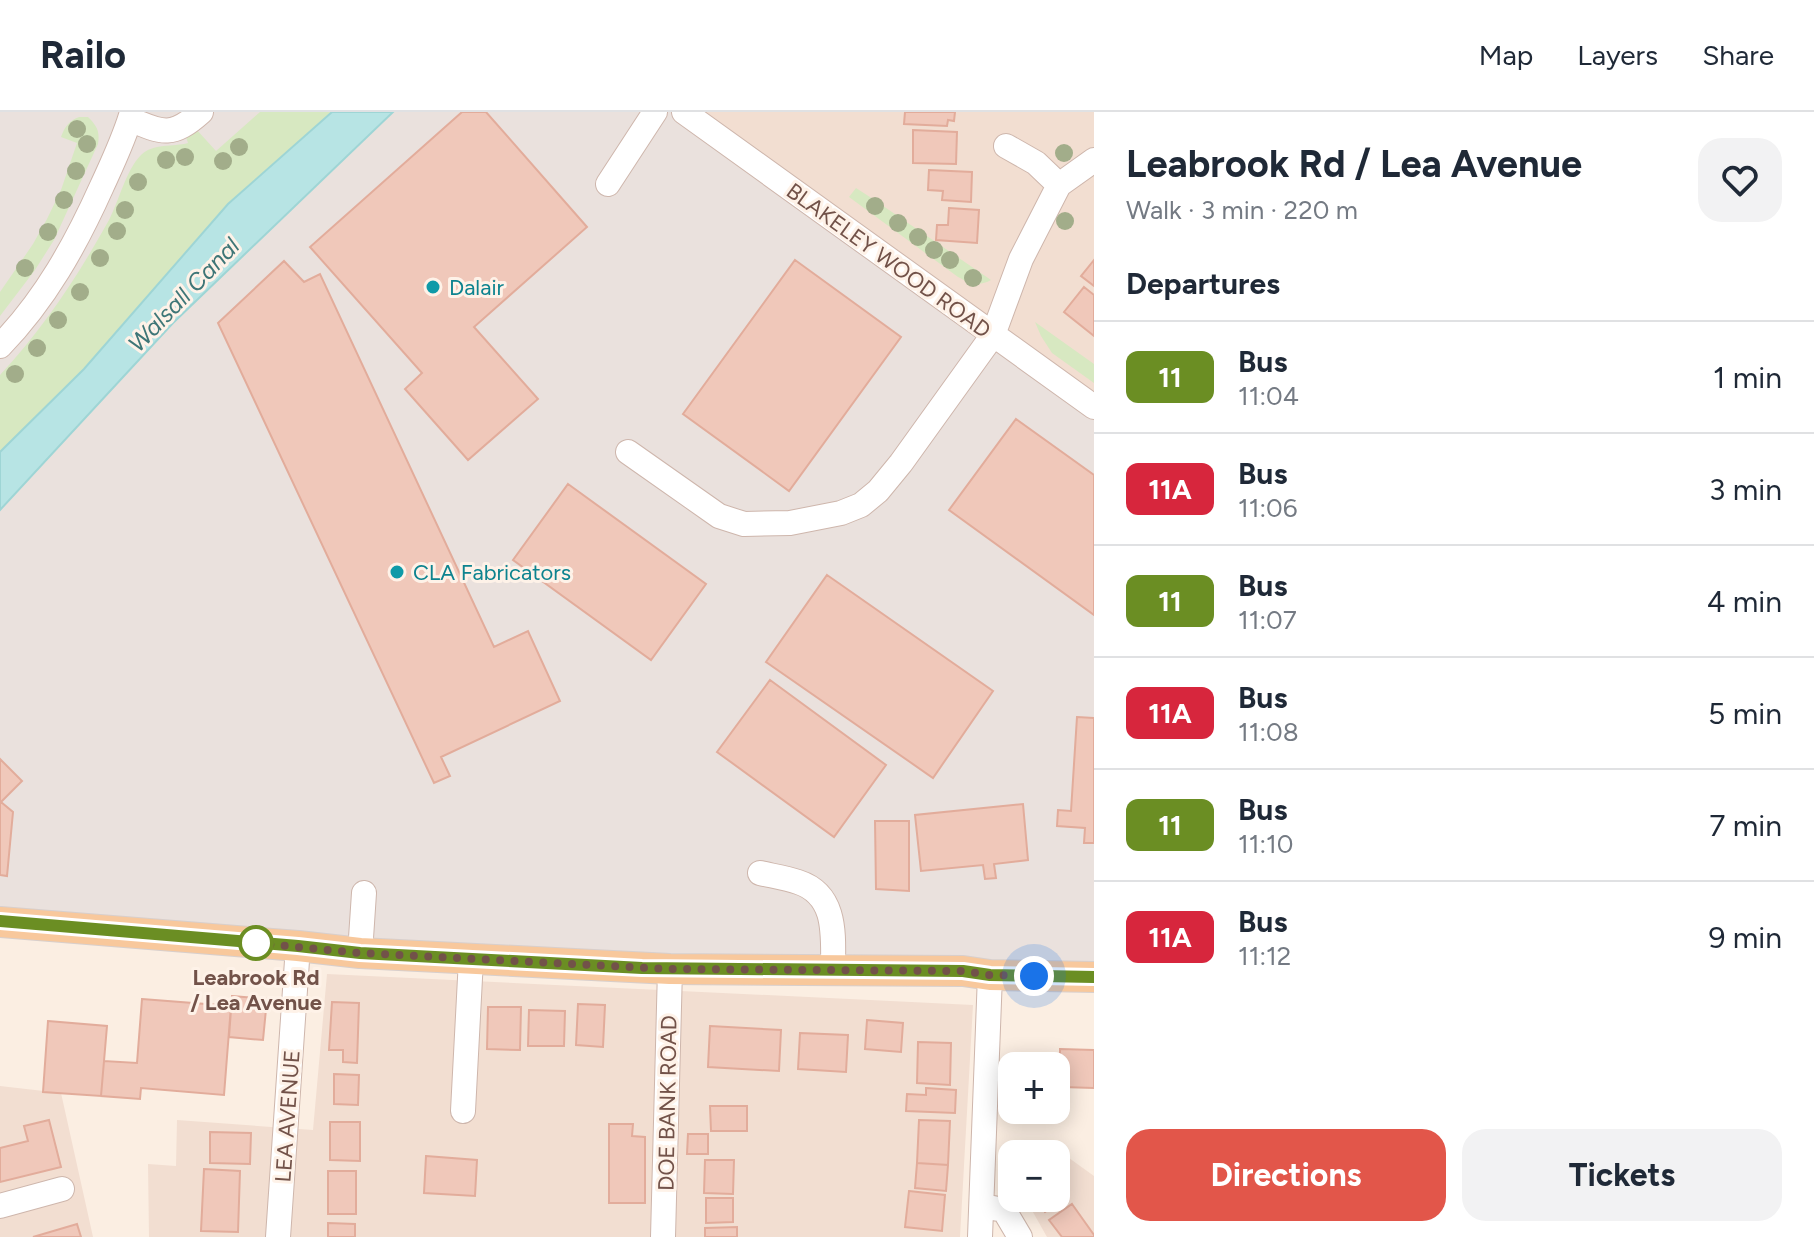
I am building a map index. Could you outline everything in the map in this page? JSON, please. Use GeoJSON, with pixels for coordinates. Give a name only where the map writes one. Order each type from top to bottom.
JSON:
{"type":"FeatureCollection","features":[{"type":"Feature","properties":{"kind":"main road"},"geometry":{"type":"LineString","coordinates":[[0,922],[360,953],[471,959],[670,969],[963,971],[990,975],[1094,977]]}},
{"type":"Feature","properties":{"kind":"street"},"geometry":{"type":"LineString","coordinates":[[0,346],[22,323],[55,277],[89,216],[131,116],[148,128],[162,131],[176,130],[201,112]]}},
{"type":"Feature","properties":{"kind":"street"},"geometry":{"type":"LineString","coordinates":[[608,184],[655,112]]}},
{"type":"Feature","properties":{"kind":"street","name":"BLAKELEY WOOD ROAD"},"geometry":{"type":"LineString","coordinates":[[684,112],[1094,407]]}},
{"type":"Feature","properties":{"kind":"street"},"geometry":{"type":"LineString","coordinates":[[1006,146],[1036,163],[1059,185]]}},
{"type":"Feature","properties":{"kind":"street"},"geometry":{"type":"LineString","coordinates":[[628,452],[719,516],[744,524],[790,523],[841,513],[861,505],[878,491],[901,463],[993,335],[1021,259],[1059,185],[1094,160]]}},
{"type":"Feature","properties":{"kind":"street"},"geometry":{"type":"LineString","coordinates":[[760,873],[800,882],[811,888],[826,904],[833,925],[833,970]]}},
{"type":"Feature","properties":{"kind":"street"},"geometry":{"type":"LineString","coordinates":[[360,953],[364,893]]}},
{"type":"Feature","properties":{"kind":"street","name":"LEA AVENUE"},"geometry":{"type":"LineString","coordinates":[[278,1237],[298,946]]}},
{"type":"Feature","properties":{"kind":"street"},"geometry":{"type":"LineString","coordinates":[[463,1111],[471,959]]}},
{"type":"Feature","properties":{"kind":"street","name":"DOE BANK ROAD"},"geometry":{"type":"LineString","coordinates":[[663,1237],[670,969]]}},
{"type":"Feature","properties":{"kind":"street"},"geometry":{"type":"LineString","coordinates":[[980,1237],[990,975]]}},
{"type":"Feature","properties":{"kind":"street"},"geometry":{"type":"LineString","coordinates":[[0,1206],[62,1189]]}},
{"type":"Feature","properties":{"kind":"street"},"geometry":{"type":"LineString","coordinates":[[982,1206],[1004,1210],[1020,1237]]}},
{"type":"Feature","properties":{"kind":"shaded area"},"geometry":{"type":"Polygon","coordinates":[[[0,112],[684,112],[1094,407],[1094,977],[0,922],[0,112]]]}},
{"type":"Feature","properties":{"kind":"shaded area"},"geometry":{"type":"Polygon","coordinates":[[[684,112],[1094,112],[1094,407],[684,112]]]}},
{"type":"Feature","properties":{"kind":"shaded area"},"geometry":{"type":"Polygon","coordinates":[[[327,974],[973,1005],[960,1237],[149,1237],[148,1164],[176,1166],[177,1120],[313,1130],[327,974]]]}},
{"type":"Feature","properties":{"kind":"shaded area"},"geometry":{"type":"Polygon","coordinates":[[[0,1086],[61,1093],[93,1237],[0,1237],[0,1086]]]}},
{"type":"Feature","properties":{"kind":"shaded area"},"geometry":{"type":"Polygon","coordinates":[[[1070,1159],[1094,1176],[1094,1237],[1047,1237],[1033,1212],[1070,1212],[1070,1159]]]}},
{"type":"Feature","properties":{"kind":"green space"},"geometry":{"type":"Polygon","coordinates":[[[260,112],[332,112],[228,204],[84,369],[0,452],[0,375],[45,321],[72,282],[109,220],[136,161],[151,149],[188,143],[185,134],[196,129],[216,151],[260,112]]]}},
{"type":"Feature","properties":{"kind":"green space"},"geometry":{"type":"Polygon","coordinates":[[[79,117],[88,117],[94,123],[98,144],[54,240],[0,316],[0,292],[33,244],[61,190],[77,143],[61,137],[68,124],[79,117]]]}},
{"type":"Feature","properties":{"kind":"green space"},"geometry":{"type":"Polygon","coordinates":[[[856,188],[991,280],[974,283],[958,277],[849,197],[856,188]]]}},
{"type":"Feature","properties":{"kind":"green space"},"geometry":{"type":"Polygon","coordinates":[[[1035,322],[1094,364],[1094,383],[1052,353],[1035,322]]]}},
{"type":"Feature","properties":{"kind":"water","name":"Walsall Canal"},"geometry":{"type":"Polygon","coordinates":[[[332,112],[393,112],[173,323],[0,510],[0,452],[84,369],[228,204],[332,112]]]}},
{"type":"Feature","properties":{"kind":"building","name":"Dalair"},"geometry":{"type":"Polygon","coordinates":[[[462,112],[486,112],[587,227],[474,327],[538,399],[468,460],[405,389],[422,373],[310,247],[462,112]]]}},
{"type":"Feature","properties":{"kind":"building"},"geometry":{"type":"Polygon","coordinates":[[[905,112],[955,112],[954,121],[948,120],[947,126],[904,124],[905,112]]]}},
{"type":"Feature","properties":{"kind":"building"},"geometry":{"type":"Polygon","coordinates":[[[913,130],[957,132],[956,164],[913,163],[913,130]]]}},
{"type":"Feature","properties":{"kind":"building"},"geometry":{"type":"Polygon","coordinates":[[[929,170],[972,172],[971,202],[942,200],[943,191],[928,190],[929,170]]]}},
{"type":"Feature","properties":{"kind":"building"},"geometry":{"type":"Polygon","coordinates":[[[949,208],[979,210],[977,243],[936,240],[937,225],[948,225],[949,208]]]}},
{"type":"Feature","properties":{"kind":"building"},"geometry":{"type":"Polygon","coordinates":[[[795,260],[901,337],[789,491],[683,414],[795,260]]]}},
{"type":"Feature","properties":{"kind":"building"},"geometry":{"type":"Polygon","coordinates":[[[1094,260],[1094,286],[1081,276],[1094,260]]]}},
{"type":"Feature","properties":{"kind":"building","name":"CLA Fabricators"},"geometry":{"type":"Polygon","coordinates":[[[284,261],[304,282],[320,274],[494,647],[528,631],[560,701],[441,757],[450,776],[434,783],[218,323],[284,261]]]}},
{"type":"Feature","properties":{"kind":"building"},"geometry":{"type":"Polygon","coordinates":[[[1084,287],[1094,295],[1094,336],[1064,312],[1084,287]]]}},
{"type":"Feature","properties":{"kind":"building"},"geometry":{"type":"Polygon","coordinates":[[[1016,419],[1094,475],[1094,615],[949,510],[1016,419]]]}},
{"type":"Feature","properties":{"kind":"building"},"geometry":{"type":"Polygon","coordinates":[[[568,484],[706,584],[651,660],[513,560],[568,484]]]}},
{"type":"Feature","properties":{"kind":"building"},"geometry":{"type":"Polygon","coordinates":[[[827,575],[993,691],[933,778],[766,662],[827,575]]]}},
{"type":"Feature","properties":{"kind":"building"},"geometry":{"type":"Polygon","coordinates":[[[770,680],[886,765],[834,837],[717,752],[770,680]]]}},
{"type":"Feature","properties":{"kind":"building"},"geometry":{"type":"Polygon","coordinates":[[[1077,717],[1094,718],[1094,843],[1084,843],[1085,828],[1057,826],[1058,810],[1071,811],[1077,717]]]}},
{"type":"Feature","properties":{"kind":"building"},"geometry":{"type":"Polygon","coordinates":[[[0,759],[22,781],[1,802],[13,812],[7,876],[0,875],[0,759]]]}},
{"type":"Feature","properties":{"kind":"building"},"geometry":{"type":"Polygon","coordinates":[[[1023,804],[1028,860],[994,864],[996,878],[985,879],[983,865],[921,871],[915,815],[1023,804]]]}},
{"type":"Feature","properties":{"kind":"building"},"geometry":{"type":"Polygon","coordinates":[[[875,821],[909,821],[909,891],[876,889],[875,821]]]}},
{"type":"Feature","properties":{"kind":"building"},"geometry":{"type":"Polygon","coordinates":[[[232,996],[267,999],[263,1040],[229,1037],[232,996]]]}},
{"type":"Feature","properties":{"kind":"building"},"geometry":{"type":"Polygon","coordinates":[[[142,999],[231,1006],[224,1095],[141,1088],[140,1099],[101,1096],[104,1061],[137,1063],[142,999]]]}},
{"type":"Feature","properties":{"kind":"building"},"geometry":{"type":"Polygon","coordinates":[[[332,1002],[359,1003],[357,1063],[343,1062],[343,1050],[329,1050],[332,1002]]]}},
{"type":"Feature","properties":{"kind":"building"},"geometry":{"type":"Polygon","coordinates":[[[578,1004],[605,1005],[603,1047],[576,1045],[578,1004]]]}},
{"type":"Feature","properties":{"kind":"building"},"geometry":{"type":"Polygon","coordinates":[[[488,1007],[521,1007],[520,1050],[487,1049],[488,1007]]]}},
{"type":"Feature","properties":{"kind":"building"},"geometry":{"type":"Polygon","coordinates":[[[529,1010],[565,1011],[564,1046],[528,1046],[529,1010]]]}},
{"type":"Feature","properties":{"kind":"building"},"geometry":{"type":"Polygon","coordinates":[[[867,1020],[903,1023],[901,1052],[865,1049],[867,1020]]]}},
{"type":"Feature","properties":{"kind":"building"},"geometry":{"type":"Polygon","coordinates":[[[48,1021],[107,1026],[101,1096],[43,1092],[48,1021]]]}},
{"type":"Feature","properties":{"kind":"building"},"geometry":{"type":"Polygon","coordinates":[[[710,1026],[781,1030],[779,1071],[708,1067],[710,1026]]]}},
{"type":"Feature","properties":{"kind":"building"},"geometry":{"type":"Polygon","coordinates":[[[800,1033],[848,1035],[846,1072],[798,1069],[800,1033]]]}},
{"type":"Feature","properties":{"kind":"building"},"geometry":{"type":"Polygon","coordinates":[[[918,1042],[951,1043],[950,1085],[917,1083],[918,1042]]]}},
{"type":"Feature","properties":{"kind":"building"},"geometry":{"type":"Polygon","coordinates":[[[1060,1049],[1094,1050],[1094,1088],[1070,1087],[1070,1052],[1060,1052],[1060,1049]]]}},
{"type":"Feature","properties":{"kind":"building"},"geometry":{"type":"Polygon","coordinates":[[[334,1074],[359,1075],[358,1105],[334,1104],[334,1074]]]}},
{"type":"Feature","properties":{"kind":"building"},"geometry":{"type":"Polygon","coordinates":[[[926,1088],[956,1090],[955,1113],[906,1111],[907,1094],[926,1095],[926,1088]]]}},
{"type":"Feature","properties":{"kind":"building"},"geometry":{"type":"Polygon","coordinates":[[[710,1106],[747,1106],[747,1131],[711,1131],[710,1106]]]}},
{"type":"Feature","properties":{"kind":"building"},"geometry":{"type":"Polygon","coordinates":[[[49,1120],[61,1167],[0,1182],[0,1148],[28,1141],[24,1126],[49,1120]]]}},
{"type":"Feature","properties":{"kind":"building"},"geometry":{"type":"Polygon","coordinates":[[[919,1120],[950,1121],[948,1165],[917,1163],[919,1120]]]}},
{"type":"Feature","properties":{"kind":"building"},"geometry":{"type":"Polygon","coordinates":[[[330,1122],[360,1122],[360,1161],[330,1160],[330,1122]]]}},
{"type":"Feature","properties":{"kind":"building"},"geometry":{"type":"Polygon","coordinates":[[[609,1124],[633,1124],[632,1136],[645,1137],[645,1203],[609,1203],[609,1124]]]}},
{"type":"Feature","properties":{"kind":"building"},"geometry":{"type":"Polygon","coordinates":[[[210,1132],[251,1133],[250,1164],[210,1163],[210,1132]]]}},
{"type":"Feature","properties":{"kind":"building"},"geometry":{"type":"Polygon","coordinates":[[[688,1134],[708,1134],[708,1154],[687,1154],[688,1134]]]}},
{"type":"Feature","properties":{"kind":"building"},"geometry":{"type":"Polygon","coordinates":[[[426,1156],[477,1160],[475,1196],[424,1193],[426,1156]]]}},
{"type":"Feature","properties":{"kind":"building"},"geometry":{"type":"Polygon","coordinates":[[[705,1160],[734,1160],[733,1194],[704,1193],[705,1160]]]}},
{"type":"Feature","properties":{"kind":"building"},"geometry":{"type":"Polygon","coordinates":[[[917,1163],[948,1165],[946,1191],[915,1188],[917,1163]]]}},
{"type":"Feature","properties":{"kind":"building"},"geometry":{"type":"Polygon","coordinates":[[[204,1169],[240,1171],[238,1232],[201,1231],[204,1169]]]}},
{"type":"Feature","properties":{"kind":"building"},"geometry":{"type":"Polygon","coordinates":[[[328,1171],[356,1171],[356,1214],[328,1214],[328,1171]]]}},
{"type":"Feature","properties":{"kind":"building"},"geometry":{"type":"Polygon","coordinates":[[[909,1191],[945,1195],[942,1231],[905,1227],[909,1191]]]}},
{"type":"Feature","properties":{"kind":"building"},"geometry":{"type":"Polygon","coordinates":[[[706,1198],[733,1198],[733,1222],[706,1223],[706,1198]]]}},
{"type":"Feature","properties":{"kind":"building"},"geometry":{"type":"Polygon","coordinates":[[[1072,1204],[1094,1237],[1062,1237],[1049,1220],[1060,1212],[1070,1212],[1072,1204]]]}},
{"type":"Feature","properties":{"kind":"building"},"geometry":{"type":"Polygon","coordinates":[[[328,1223],[355,1224],[355,1237],[328,1237],[328,1223]]]}},
{"type":"Feature","properties":{"kind":"building"},"geometry":{"type":"Polygon","coordinates":[[[77,1224],[81,1237],[33,1237],[77,1224]]]}},
{"type":"Feature","properties":{"kind":"building"},"geometry":{"type":"Polygon","coordinates":[[[737,1227],[737,1237],[705,1237],[705,1228],[737,1227]]]}},
{"type":"Feature","properties":{"kind":"bus line","name":"11"},"geometry":{"type":"LineString","coordinates":[[0,921],[360,953],[642,968],[963,971],[990,975],[1094,977]]}},
{"type":"Feature","properties":{"kind":"place","name":"Dalair"},"geometry":{"type":"Point","coordinates":[433,287]}},
{"type":"Feature","properties":{"kind":"place","name":"CLA Fabricators"},"geometry":{"type":"Point","coordinates":[397,572]}},
{"type":"Feature","properties":{"kind":"place","name":"Leabrook Rd / Lea Avenue"},"geometry":{"type":"Point","coordinates":[256,943]}},
{"type":"Feature","properties":{"kind":"route"},"geometry":{"type":"LineString","coordinates":[[256,943],[360,953],[670,969],[963,971],[1034,976]]}}]}
